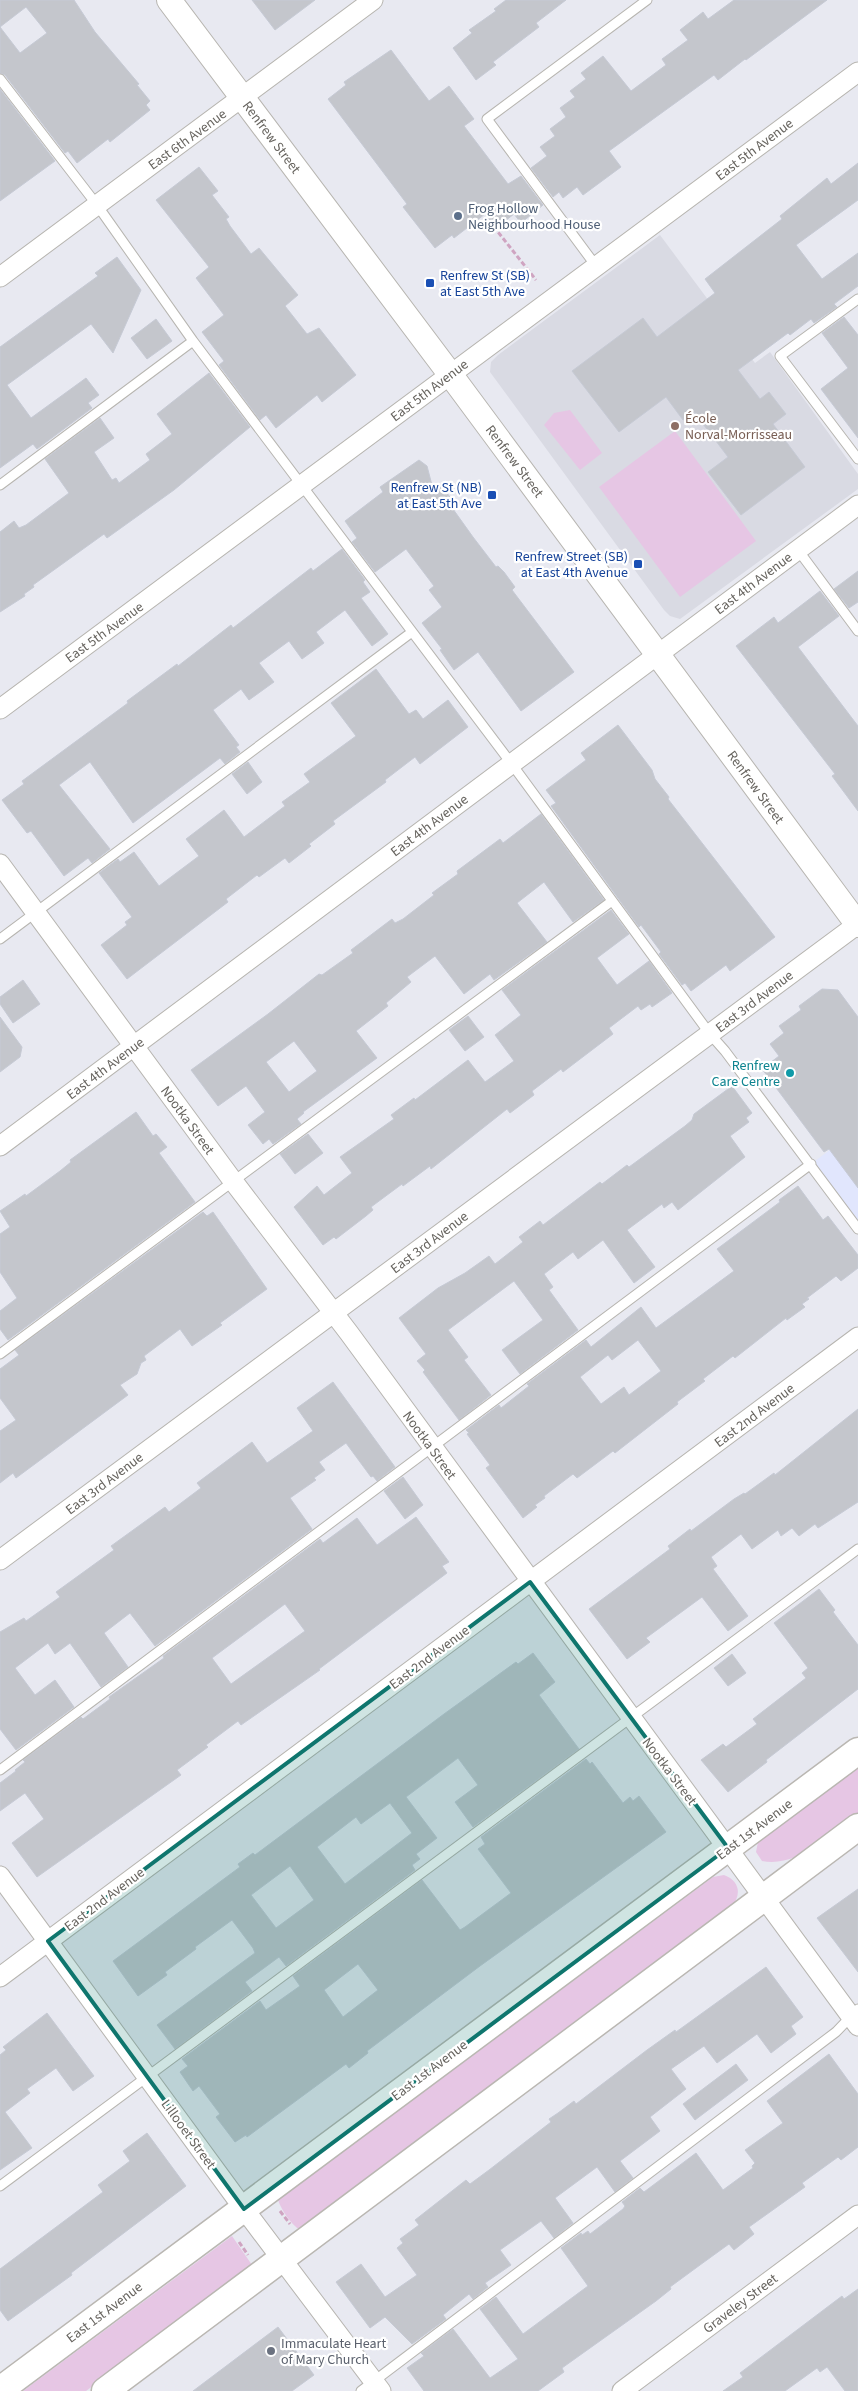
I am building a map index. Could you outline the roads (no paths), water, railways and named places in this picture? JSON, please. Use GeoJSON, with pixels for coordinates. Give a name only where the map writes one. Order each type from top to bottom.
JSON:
{"type":"FeatureCollection","features":[{"type":"Feature","properties":{"kind":"main road","name":"East 1st Avenue"},"geometry":{"type":"LineString","coordinates":[[0,2390],[858,1751]]}},
{"type":"Feature","properties":{"kind":"main road"},"geometry":{"type":"LineString","coordinates":[[105,2391],[858,1828]]}},
{"type":"Feature","properties":{"kind":"street","name":"Renfrew Street"},"geometry":{"type":"LineString","coordinates":[[169,0],[450,374],[858,924]]}},
{"type":"Feature","properties":{"kind":"street","name":"East 6th Avenue"},"geometry":{"type":"LineString","coordinates":[[0,277],[373,0]]}},
{"type":"Feature","properties":{"kind":"street","name":"East 5th Avenue"},"geometry":{"type":"LineString","coordinates":[[0,709],[858,72]]}},
{"type":"Feature","properties":{"kind":"street","name":"East 4th Avenue"},"geometry":{"type":"LineString","coordinates":[[0,1146],[858,505]]}},
{"type":"Feature","properties":{"kind":"street","name":"Nootka Street"},"geometry":{"type":"LineString","coordinates":[[0,864],[233,1181],[334,1312],[630,1717],[856,2017]]}},
{"type":"Feature","properties":{"kind":"street","name":"East 3rd Avenue"},"geometry":{"type":"LineString","coordinates":[[0,1560],[858,924]]}},
{"type":"Feature","properties":{"kind":"street","name":"East 2nd Avenue"},"geometry":{"type":"LineString","coordinates":[[0,1977],[858,1338]]}},
{"type":"Feature","properties":{"kind":"street","name":"Lillooet Street"},"geometry":{"type":"LineString","coordinates":[[0,1876],[282,2259],[372,2388]]}},
{"type":"Feature","properties":{"kind":"street","name":"Graveley Street"},"geometry":{"type":"LineString","coordinates":[[622,2391],[858,2215]]}},
{"type":"Feature","properties":{"kind":"lane"},"geometry":{"type":"LineString","coordinates":[[596,266],[486,119],[647,0]]}},
{"type":"Feature","properties":{"kind":"lane"},"geometry":{"type":"LineString","coordinates":[[0,79],[97,205],[193,342],[303,485],[710,1034],[725,1050],[858,1229]]}},
{"type":"Feature","properties":{"kind":"lane"},"geometry":{"type":"LineString","coordinates":[[858,299],[780,356],[858,459]]}},
{"type":"Feature","properties":{"kind":"lane"},"geometry":{"type":"LineString","coordinates":[[0,485],[193,342]]}},
{"type":"Feature","properties":{"kind":"lane"},"geometry":{"type":"LineString","coordinates":[[798,550],[858,631]]}},
{"type":"Feature","properties":{"kind":"lane"},"geometry":{"type":"LineString","coordinates":[[0,938],[412,632]]}},
{"type":"Feature","properties":{"kind":"lane"},"geometry":{"type":"LineString","coordinates":[[0,1354],[612,901]]}},
{"type":"Feature","properties":{"kind":"lane"},"geometry":{"type":"LineString","coordinates":[[0,1770],[811,1164]]}},
{"type":"Feature","properties":{"kind":"lane"},"geometry":{"type":"LineString","coordinates":[[0,2186],[858,1549]]}},
{"type":"Feature","properties":{"kind":"lane"},"geometry":{"type":"LineString","coordinates":[[372,2388],[856,2017]]}},
{"type":"Feature","properties":{"kind":"place","name":"Frog Hollow Neighbourhood House"},"geometry":{"type":"Point","coordinates":[458,216]}},
{"type":"Feature","properties":{"kind":"place","name":"Renfrew St (SB) at East 5th Ave"},"geometry":{"type":"Point","coordinates":[430,283]}},
{"type":"Feature","properties":{"kind":"place","name":"École Norval-Morrisseau"},"geometry":{"type":"Point","coordinates":[675,426]}},
{"type":"Feature","properties":{"kind":"place","name":"Renfrew St (NB) at East 5th Ave"},"geometry":{"type":"Point","coordinates":[492,495]}},
{"type":"Feature","properties":{"kind":"place","name":"Renfrew Street (SB) at East 4th Avenue"},"geometry":{"type":"Point","coordinates":[638,564]}},
{"type":"Feature","properties":{"kind":"place","name":"Renfrew Care Centre"},"geometry":{"type":"Point","coordinates":[790,1073]}},
{"type":"Feature","properties":{"kind":"place","name":"Immaculate Heart of Mary Church"},"geometry":{"type":"Point","coordinates":[271,2351]}}]}
